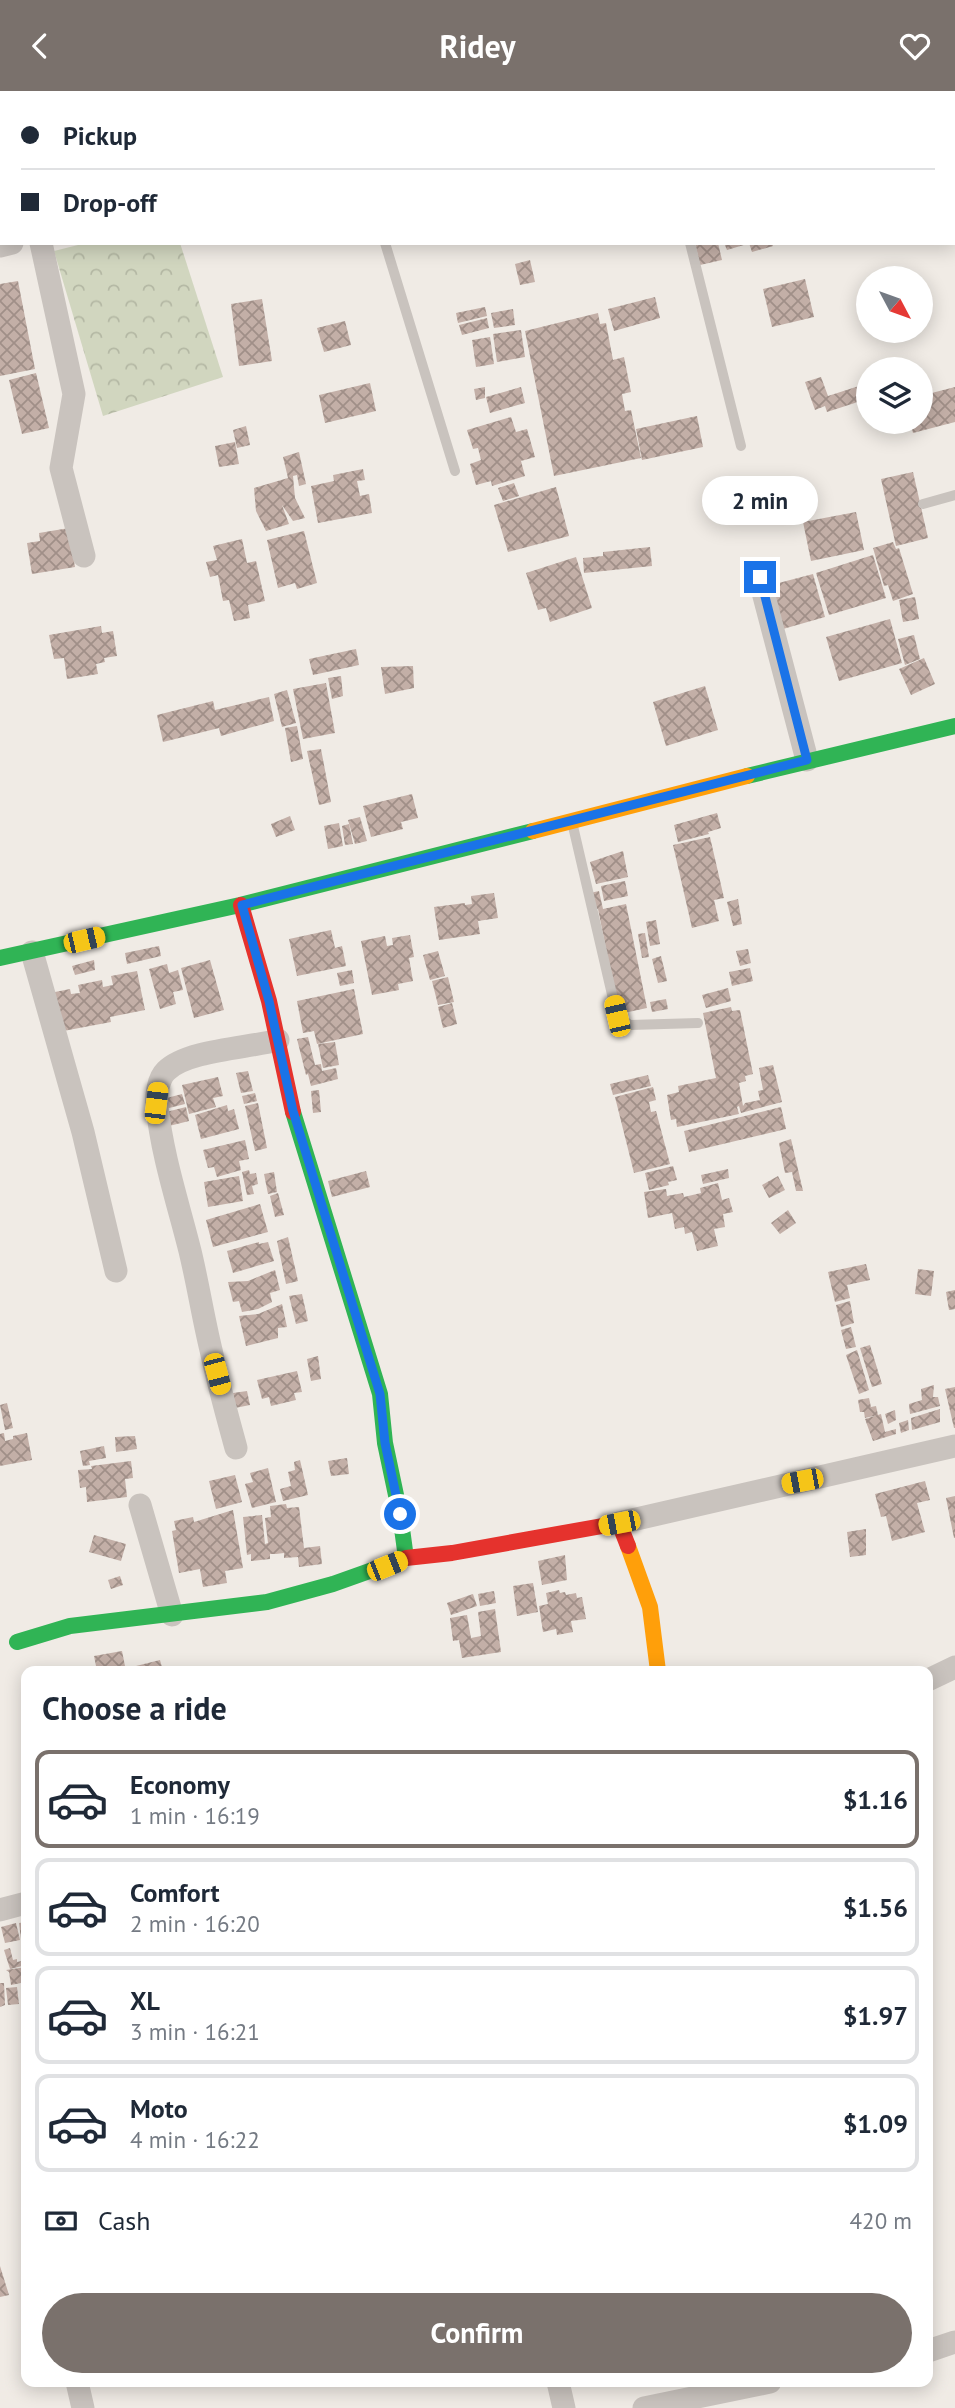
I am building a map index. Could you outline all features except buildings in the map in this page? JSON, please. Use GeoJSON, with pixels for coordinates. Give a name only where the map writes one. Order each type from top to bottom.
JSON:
{"type":"FeatureCollection","features":[{"type":"Feature","properties":{"kind":"street"},"geometry":{"type":"LineString","coordinates":[[41,245],[74,394],[61,468],[84,556]]}},
{"type":"Feature","properties":{"kind":"street"},"geometry":{"type":"LineString","coordinates":[[760,577],[807,760]]}},
{"type":"Feature","properties":{"kind":"street"},"geometry":{"type":"LineString","coordinates":[[0,958],[242,905],[807,760],[955,726]]}},
{"type":"Feature","properties":{"kind":"street"},"geometry":{"type":"LineString","coordinates":[[242,905],[278,1039],[293,1111],[380,1394],[385,1443],[400,1514],[406,1559]]}},
{"type":"Feature","properties":{"kind":"street"},"geometry":{"type":"LineString","coordinates":[[32,952],[83,1132],[116,1271]]}},
{"type":"Feature","properties":{"kind":"street"},"geometry":{"type":"LineString","coordinates":[[236,1448],[164,1152],[156,1103],[161,1079],[173,1066],[190,1059],[258,1046],[278,1039]]}},
{"type":"Feature","properties":{"kind":"street"},"geometry":{"type":"LineString","coordinates":[[17,1641],[70,1626],[267,1602],[333,1584],[406,1559],[619,1523],[955,1446]]}},
{"type":"Feature","properties":{"kind":"street"},"geometry":{"type":"LineString","coordinates":[[140,1505],[172,1615]]}},
{"type":"Feature","properties":{"kind":"street"},"geometry":{"type":"LineString","coordinates":[[619,1523],[650,1607],[657,1666]]}},
{"type":"Feature","properties":{"kind":"street"},"geometry":{"type":"LineString","coordinates":[[933,1678],[955,1667]]}},
{"type":"Feature","properties":{"kind":"street"},"geometry":{"type":"LineString","coordinates":[[0,1910],[21,1904]]}},
{"type":"Feature","properties":{"kind":"street"},"geometry":{"type":"LineString","coordinates":[[933,2349],[955,2342]]}},
{"type":"Feature","properties":{"kind":"street"},"geometry":{"type":"LineString","coordinates":[[78,2387],[83,2408]]}},
{"type":"Feature","properties":{"kind":"street"},"geometry":{"type":"LineString","coordinates":[[559,2387],[564,2408]]}},
{"type":"Feature","properties":{"kind":"street"},"geometry":{"type":"LineString","coordinates":[[644,2408],[746,2387]]}},
{"type":"Feature","properties":{"kind":"lane"},"geometry":{"type":"LineString","coordinates":[[385,245],[455,471]]}},
{"type":"Feature","properties":{"kind":"lane"},"geometry":{"type":"LineString","coordinates":[[691,245],[741,446]]}},
{"type":"Feature","properties":{"kind":"lane"},"geometry":{"type":"LineString","coordinates":[[923,505],[955,495]]}},
{"type":"Feature","properties":{"kind":"lane"},"geometry":{"type":"LineString","coordinates":[[572,820],[617,1016],[630,1025],[698,1023]]}},
{"type":"Feature","properties":{"kind":"green space"},"geometry":{"type":"Polygon","coordinates":[[[78,245],[181,245],[223,377],[103,416],[54,251],[78,245]]]}},
{"type":"Feature","properties":{"kind":"traffic: fast"},"geometry":{"type":"LineString","coordinates":[[747,776],[955,726]]}},
{"type":"Feature","properties":{"kind":"traffic: fast"},"geometry":{"type":"LineString","coordinates":[[0,958],[240,905],[533,831]]}},
{"type":"Feature","properties":{"kind":"traffic: fast"},"geometry":{"type":"LineString","coordinates":[[17,1642],[70,1626],[267,1602],[333,1584],[406,1558],[385,1443],[380,1394],[293,1112]]}},
{"type":"Feature","properties":{"kind":"traffic: slow"},"geometry":{"type":"LineString","coordinates":[[533,831],[747,776]]}},
{"type":"Feature","properties":{"kind":"traffic: slow"},"geometry":{"type":"LineString","coordinates":[[628,1546],[650,1607],[657,1666]]}},
{"type":"Feature","properties":{"kind":"traffic: jam"},"geometry":{"type":"LineString","coordinates":[[241,905],[269,1001],[293,1112]]}},
{"type":"Feature","properties":{"kind":"traffic: jam"},"geometry":{"type":"LineString","coordinates":[[406,1558],[452,1553],[619,1523],[628,1546]]}},
{"type":"Feature","properties":{"kind":"route"},"geometry":{"type":"LineString","coordinates":[[400,1514],[389,1468],[380,1394],[293,1111],[269,1001],[242,905],[807,760],[760,577]]}}]}
